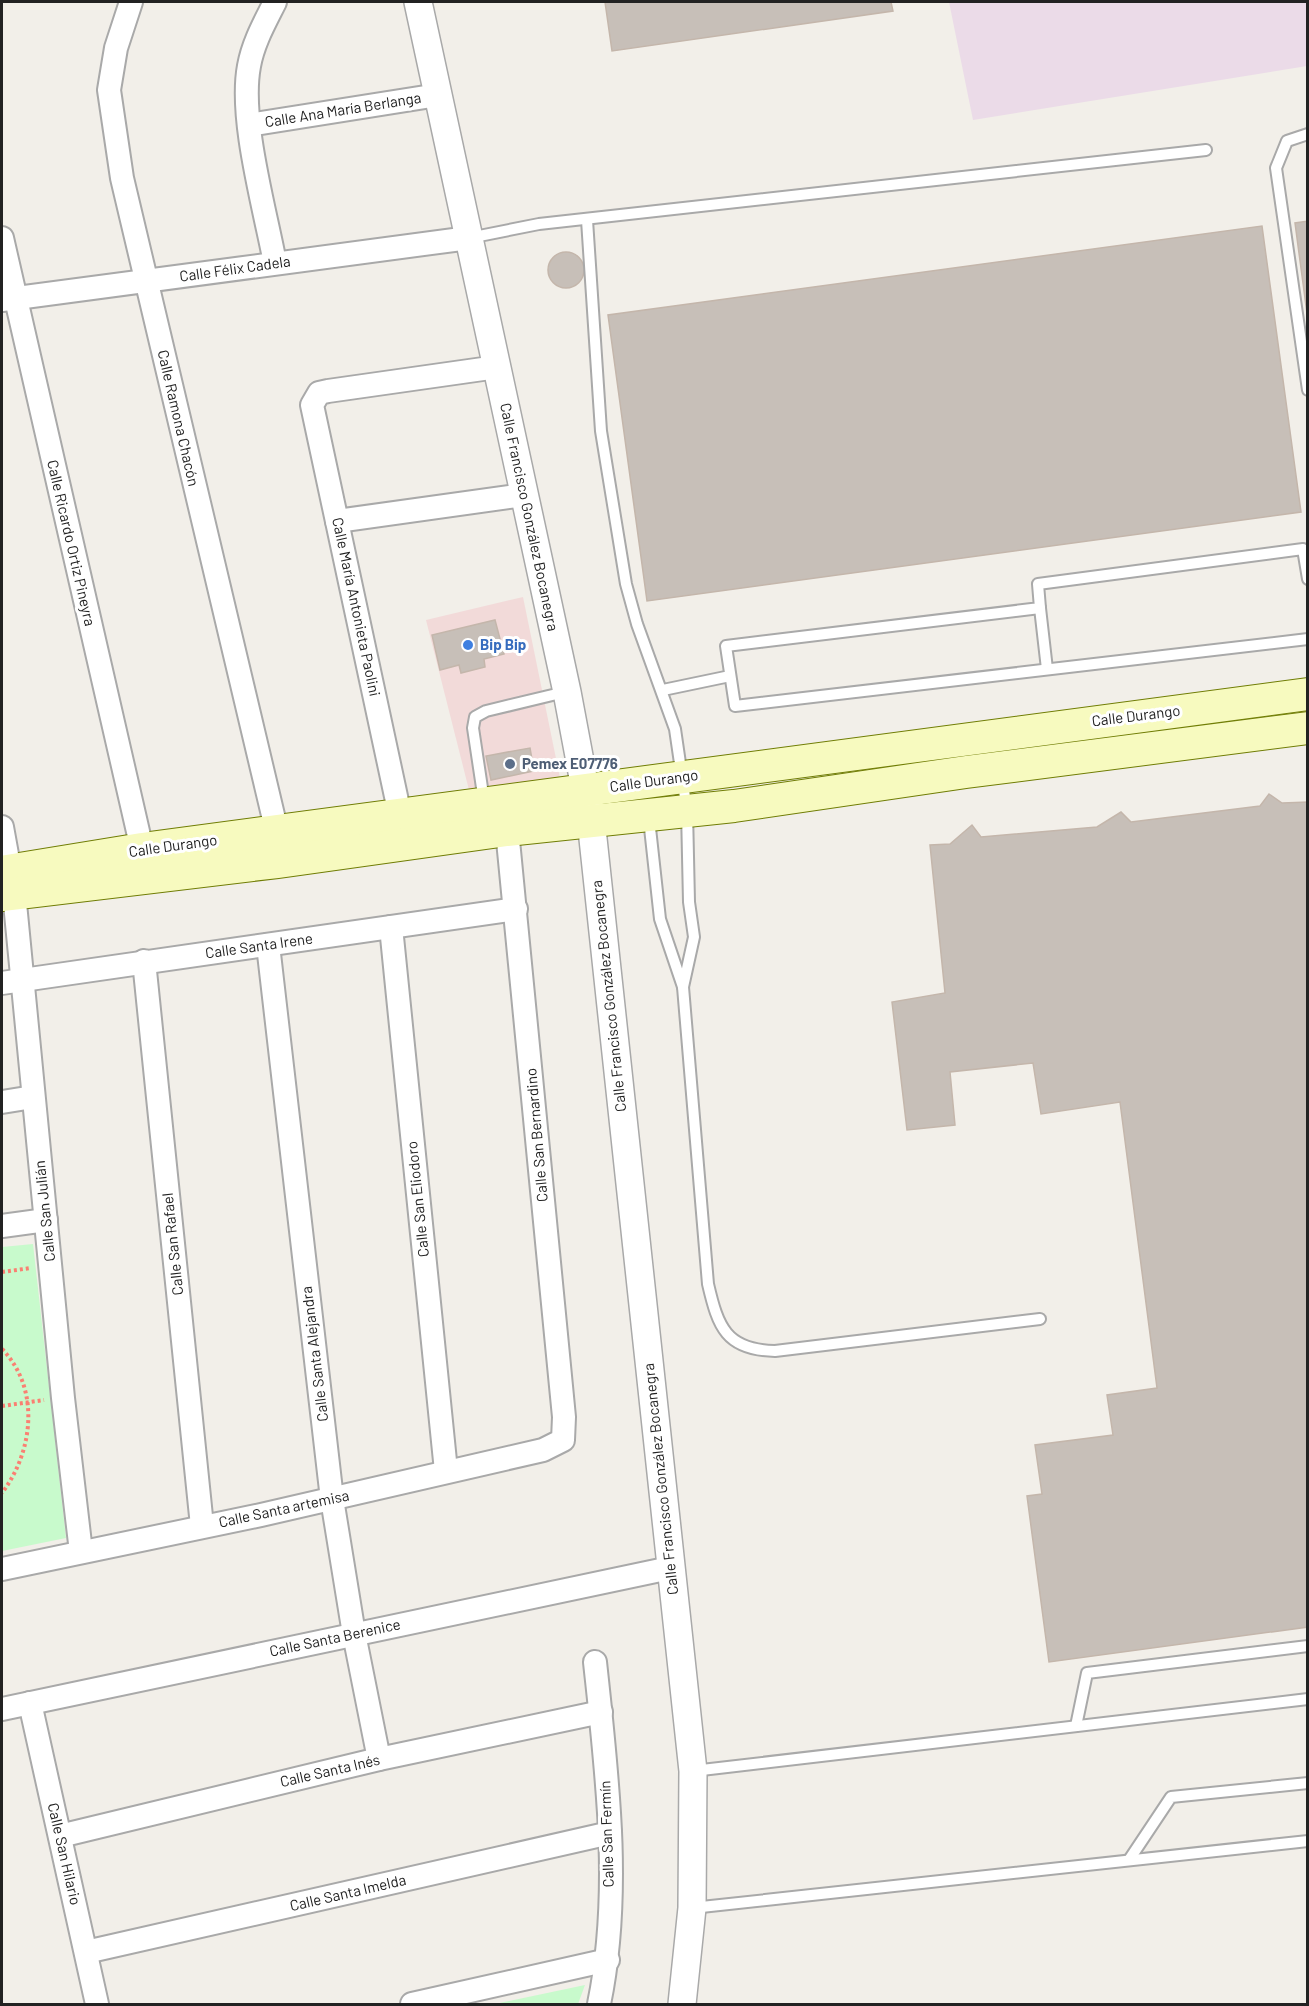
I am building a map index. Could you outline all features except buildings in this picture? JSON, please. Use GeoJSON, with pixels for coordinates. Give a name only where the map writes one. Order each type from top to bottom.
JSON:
{"type":"FeatureCollection","features":[{"type":"Feature","properties":{"kind":"main road","name":"Calle Durango"},"geometry":{"type":"LineString","coordinates":[[7,883],[277,862],[591,820],[647,799],[681,777],[1308,694]]}},
{"type":"Feature","properties":{"kind":"main road","name":"Calle Durango"},"geometry":{"type":"LineString","coordinates":[[7,883],[142,849],[585,790],[647,799],[687,811],[1308,728]]}},
{"type":"Feature","properties":{"kind":"street","name":"Calle Ramona Chacón"},"geometry":{"type":"LineString","coordinates":[[131,2],[116,48],[109,90],[122,178],[277,832]]}},
{"type":"Feature","properties":{"kind":"street"},"geometry":{"type":"LineString","coordinates":[[275,2],[259,32],[249,67],[249,125],[275,263]]}},
{"type":"Feature","properties":{"kind":"street","name":"Calle Francisco González Bocanegra"},"geometry":{"type":"LineString","coordinates":[[418,2],[567,692],[591,820],[693,1771],[692,1908],[682,2004]]}},
{"type":"Feature","properties":{"kind":"street","name":"Calle Ana María Berlanga"},"geometry":{"type":"LineString","coordinates":[[249,125],[438,95]]}},
{"type":"Feature","properties":{"kind":"street","name":"Calle Ricardo Ortiz Pineyra"},"geometry":{"type":"LineString","coordinates":[[2,238],[8,299],[142,849]]}},
{"type":"Feature","properties":{"kind":"street","name":"Calle Félix Cadela"},"geometry":{"type":"LineString","coordinates":[[8,299],[469,238]]}},
{"type":"Feature","properties":{"kind":"street","name":"Calle María Antonieta Paolini"},"geometry":{"type":"LineString","coordinates":[[400,816],[313,413],[314,398],[328,391],[497,367]]}},
{"type":"Feature","properties":{"kind":"street"},"geometry":{"type":"LineString","coordinates":[[337,521],[524,495]]}},
{"type":"Feature","properties":{"kind":"street","name":"Calle San Julián"},"geometry":{"type":"LineString","coordinates":[[2,827],[12,981],[33,1097],[81,1552]]}},
{"type":"Feature","properties":{"kind":"street","name":"Calle San Bernardino"},"geometry":{"type":"LineString","coordinates":[[507,830],[564,1417],[563,1440]]}},
{"type":"Feature","properties":{"kind":"street","name":"Calle Santa Irene"},"geometry":{"type":"LineString","coordinates":[[12,981],[516,909]]}},
{"type":"Feature","properties":{"kind":"street","name":"Calle San Eliodoro"},"geometry":{"type":"LineString","coordinates":[[391,927],[446,1471]]}},
{"type":"Feature","properties":{"kind":"street","name":"Calle Santa Alejandra"},"geometry":{"type":"LineString","coordinates":[[268,945],[332,1499],[354,1634],[379,1759]]}},
{"type":"Feature","properties":{"kind":"street","name":"Calle San Rafael"},"geometry":{"type":"LineString","coordinates":[[144,961],[202,1526]]}},
{"type":"Feature","properties":{"kind":"street"},"geometry":{"type":"LineString","coordinates":[[2,1102],[33,1097]]}},
{"type":"Feature","properties":{"kind":"street"},"geometry":{"type":"LineString","coordinates":[[2,1227],[45,1220]]}},
{"type":"Feature","properties":{"kind":"street","name":"Calle Santa artemisa"},"geometry":{"type":"LineString","coordinates":[[2,1569],[332,1499],[543,1450],[563,1440]]}},
{"type":"Feature","properties":{"kind":"street","name":"Calle Santa Berenice"},"geometry":{"type":"LineString","coordinates":[[2,1710],[670,1568]]}},
{"type":"Feature","properties":{"kind":"street","name":"Calle San Fermín"},"geometry":{"type":"LineString","coordinates":[[595,1662],[610,1833],[608,1960],[599,2004]]}},
{"type":"Feature","properties":{"kind":"street","name":"Calle San Hilario"},"geometry":{"type":"LineString","coordinates":[[30,1703],[97,2004]]}},
{"type":"Feature","properties":{"kind":"street","name":"Calle Santa Inés"},"geometry":{"type":"LineString","coordinates":[[60,1836],[379,1759],[600,1712]]}},
{"type":"Feature","properties":{"kind":"street","name":"Calle Santa Imelda"},"geometry":{"type":"LineString","coordinates":[[86,1952],[610,1833]]}},
{"type":"Feature","properties":{"kind":"street"},"geometry":{"type":"LineString","coordinates":[[412,2004],[608,1960]]}},
{"type":"Feature","properties":{"kind":"lane"},"geometry":{"type":"LineString","coordinates":[[1308,134],[1287,141],[1276,168],[1308,390]]}},
{"type":"Feature","properties":{"kind":"lane"},"geometry":{"type":"LineString","coordinates":[[469,238],[539,224],[1206,150]]}},
{"type":"Feature","properties":{"kind":"lane"},"geometry":{"type":"LineString","coordinates":[[587,220],[601,430],[611,497],[626,584],[637,624],[663,690],[675,729],[687,811],[689,902],[694,937],[683,987]]}},
{"type":"Feature","properties":{"kind":"lane"},"geometry":{"type":"LineString","coordinates":[[1047,669],[1038,584],[1303,549],[1308,579]]}},
{"type":"Feature","properties":{"kind":"lane"},"geometry":{"type":"LineString","coordinates":[[1040,608],[726,646],[735,706],[1308,639]]}},
{"type":"Feature","properties":{"kind":"lane"},"geometry":{"type":"LineString","coordinates":[[663,690],[730,676]]}},
{"type":"Feature","properties":{"kind":"lane"},"geometry":{"type":"LineString","coordinates":[[485,804],[473,728],[475,717],[486,711],[567,692]]}},
{"type":"Feature","properties":{"kind":"lane"},"geometry":{"type":"LineString","coordinates":[[647,799],[660,919],[683,987],[708,1284],[716,1318],[726,1335],[744,1346],[775,1351],[1040,1319]]}},
{"type":"Feature","properties":{"kind":"lane"},"geometry":{"type":"LineString","coordinates":[[1076,1726],[1087,1673],[1308,1646]]}},
{"type":"Feature","properties":{"kind":"lane"},"geometry":{"type":"LineString","coordinates":[[693,1771],[1308,1699]]}},
{"type":"Feature","properties":{"kind":"lane"},"geometry":{"type":"LineString","coordinates":[[1129,1860],[1172,1797],[1308,1783]]}},
{"type":"Feature","properties":{"kind":"lane"},"geometry":{"type":"LineString","coordinates":[[692,1908],[1308,1841]]}},
{"type":"Feature","properties":{"kind":"path"},"geometry":{"type":"LineString","coordinates":[[2,1272],[37,1267]]}},
{"type":"Feature","properties":{"kind":"path"},"geometry":{"type":"LineString","coordinates":[[2,1349],[20,1376],[27,1402],[29,1426],[25,1450],[16,1473],[2,1493]]}},
{"type":"Feature","properties":{"kind":"path"},"geometry":{"type":"LineString","coordinates":[[2,1406],[63,1398]]}},
{"type":"Feature","properties":{"kind":"shaded area"},"geometry":{"type":"Polygon","coordinates":[[[949,2],[1307,2],[1307,66],[973,120],[949,2]]]}},
{"type":"Feature","properties":{"kind":"shaded area"},"geometry":{"type":"Polygon","coordinates":[[[523,597],[560,778],[469,790],[426,620],[523,597]]]}},
{"type":"Feature","properties":{"kind":"green space"},"geometry":{"type":"Polygon","coordinates":[[[33,1244],[66,1538],[2,1551],[2,1247],[33,1244]]]}},
{"type":"Feature","properties":{"kind":"green space"},"geometry":{"type":"Polygon","coordinates":[[[585,1985],[578,2004],[495,2004],[585,1985]]]}},
{"type":"Feature","properties":{"kind":"place","name":"Bip Bip"},"geometry":{"type":"Point","coordinates":[468,645]}},
{"type":"Feature","properties":{"kind":"place","name":"Pemex E07776"},"geometry":{"type":"Point","coordinates":[510,764]}}]}
